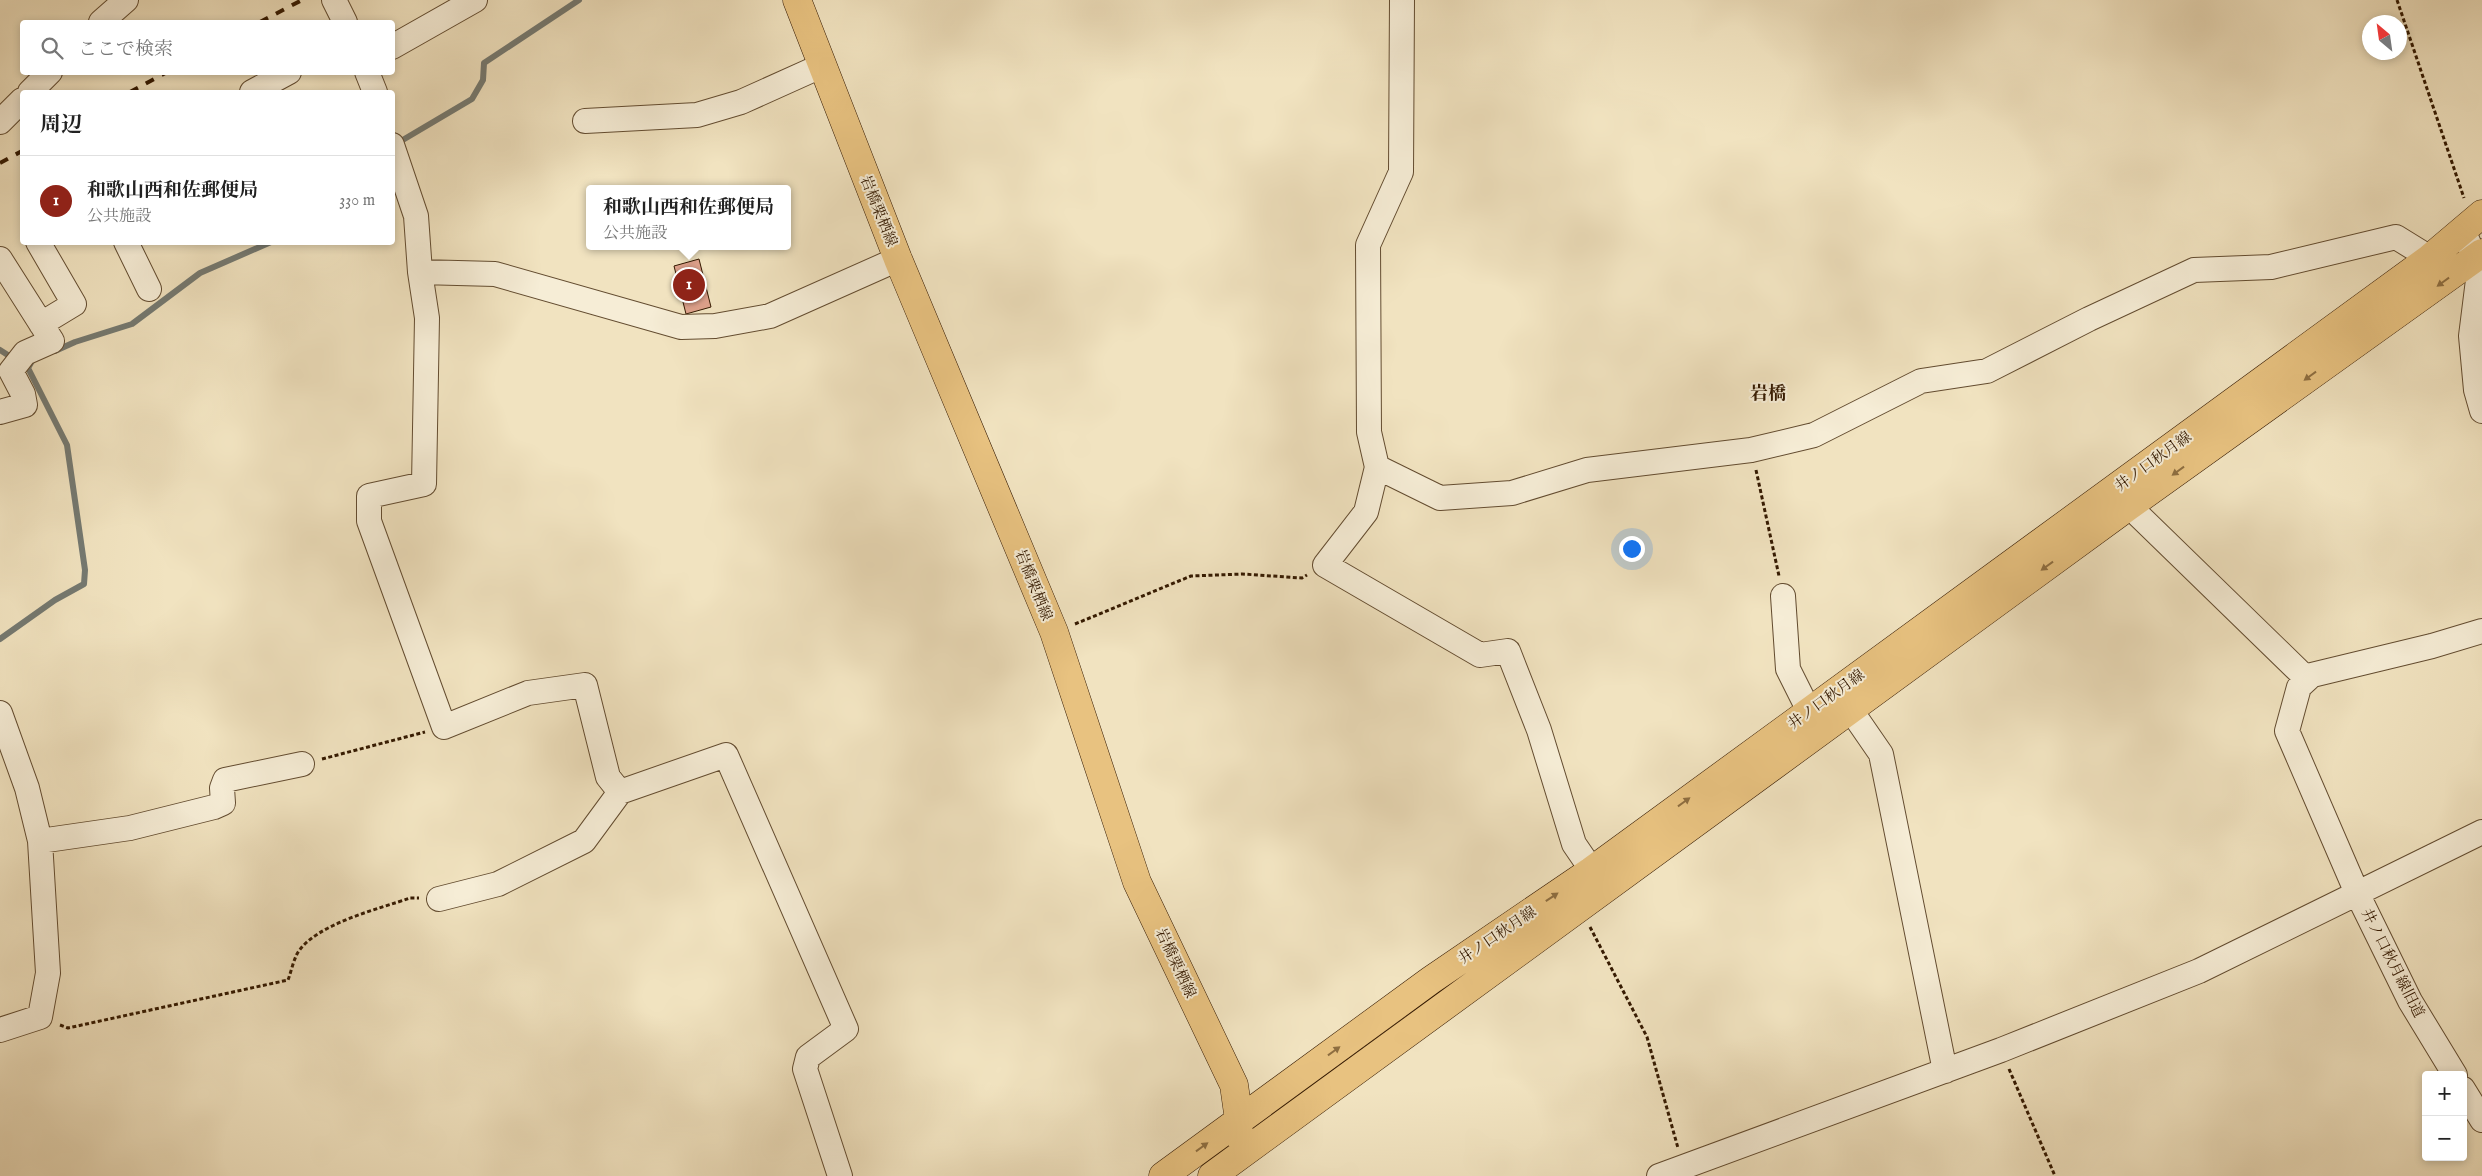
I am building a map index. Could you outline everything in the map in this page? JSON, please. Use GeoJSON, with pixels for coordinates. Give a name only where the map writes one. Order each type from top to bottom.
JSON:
{"type":"FeatureCollection","features":[{"type":"Feature","properties":{"kind":"main road","name":"岩橋栗栖線"},"geometry":{"type":"LineString","coordinates":[[797,0],[821,66],[898,260],[1054,632],[1137,882],[1234,1085],[1240,1120],[1236,1167]]}},
{"type":"Feature","properties":{"kind":"main road","name":"井ノ口秋月線"},"geometry":{"type":"LineString","coordinates":[[1212,1176],[1236,1167],[1578,908],[1598,880],[1809,711],[2430,258],[2474,220]]}},
{"type":"Feature","properties":{"kind":"main road","name":"井ノ口秋月線"},"geometry":{"type":"LineString","coordinates":[[1163,1176],[1431,980],[1598,880],[1850,709],[2129,506],[2479,256]]}},
{"type":"Feature","properties":{"kind":"street"},"geometry":{"type":"LineString","coordinates":[[334,0],[344,20]]}},
{"type":"Feature","properties":{"kind":"street"},"geometry":{"type":"LineString","coordinates":[[395,45],[475,0]]}},
{"type":"Feature","properties":{"kind":"street"},"geometry":{"type":"LineString","coordinates":[[1402,0],[1401,172],[1368,245],[1369,432],[1377,467],[1366,512],[1324,565],[1480,655],[1508,651],[1539,730],[1574,844],[1598,880]]}},
{"type":"Feature","properties":{"kind":"street"},"geometry":{"type":"LineString","coordinates":[[585,122],[697,115],[741,102],[821,66]]}},
{"type":"Feature","properties":{"kind":"street"},"geometry":{"type":"LineString","coordinates":[[32,90],[47,75]]}},
{"type":"Feature","properties":{"kind":"street"},"geometry":{"type":"LineString","coordinates":[[256,90],[283,75]]}},
{"type":"Feature","properties":{"kind":"street"},"geometry":{"type":"LineString","coordinates":[[369,75],[373,90]]}},
{"type":"Feature","properties":{"kind":"street"},"geometry":{"type":"LineString","coordinates":[[0,122],[20,102]]}},
{"type":"Feature","properties":{"kind":"street"},"geometry":{"type":"LineString","coordinates":[[395,155],[416,216],[426,318],[424,484],[370,496],[370,521],[444,727],[528,693],[585,685],[608,777],[620,792]]}},
{"type":"Feature","properties":{"kind":"street"},"geometry":{"type":"LineString","coordinates":[[2474,220],[2479,256],[2471,336],[2476,390],[2482,411]]}},
{"type":"Feature","properties":{"kind":"street"},"geometry":{"type":"LineString","coordinates":[[1377,467],[1440,498],[1512,493],[1587,470],[1751,450],[1814,434],[1921,381],[1986,371],[2089,319],[2194,270],[2271,267],[2396,237],[2430,258]]}},
{"type":"Feature","properties":{"kind":"street"},"geometry":{"type":"LineString","coordinates":[[40,245],[74,304],[41,324]]}},
{"type":"Feature","properties":{"kind":"street"},"geometry":{"type":"LineString","coordinates":[[127,245],[149,289]]}},
{"type":"Feature","properties":{"kind":"street"},"geometry":{"type":"LineString","coordinates":[[0,259],[52,341],[25,353],[11,370],[23,394],[25,405],[0,412]]}},
{"type":"Feature","properties":{"kind":"street"},"geometry":{"type":"LineString","coordinates":[[420,272],[495,274],[681,327],[706,326],[770,316],[898,260]]}},
{"type":"Feature","properties":{"kind":"street"},"geometry":{"type":"LineString","coordinates":[[2129,506],[2307,679]]}},
{"type":"Feature","properties":{"kind":"street"},"geometry":{"type":"LineString","coordinates":[[1783,596],[1788,669],[1809,711]]}},
{"type":"Feature","properties":{"kind":"street"},"geometry":{"type":"LineString","coordinates":[[1660,1176],[2001,1050],[2199,971],[2357,893],[2287,732],[2299,687],[2312,675],[2432,646],[2482,631]]}},
{"type":"Feature","properties":{"kind":"street"},"geometry":{"type":"LineString","coordinates":[[1850,709],[1881,754],[1945,1071]]}},
{"type":"Feature","properties":{"kind":"street"},"geometry":{"type":"LineString","coordinates":[[0,713],[27,788],[40,841],[48,974],[40,1017],[0,1030]]}},
{"type":"Feature","properties":{"kind":"street"},"geometry":{"type":"LineString","coordinates":[[439,899],[498,884],[584,841],[620,792],[726,755],[846,1029],[808,1057],[805,1069],[840,1176]]}},
{"type":"Feature","properties":{"kind":"street"},"geometry":{"type":"LineString","coordinates":[[40,841],[130,828],[214,807],[223,803],[222,788],[225,780],[302,764]]}},
{"type":"Feature","properties":{"kind":"street","name":"井ノ口秋月線旧道"},"geometry":{"type":"LineString","coordinates":[[2453,1071],[2410,1001],[2357,893],[2482,832]]}},
{"type":"Feature","properties":{"kind":"street"},"geometry":{"type":"LineString","coordinates":[[2467,1096],[2482,1120]]}},
{"type":"Feature","properties":{"kind":"path"},"geometry":{"type":"LineString","coordinates":[[2397,0],[2463,196],[2474,220]]}},
{"type":"Feature","properties":{"kind":"path"},"geometry":{"type":"LineString","coordinates":[[1751,450],[1783,596]]}},
{"type":"Feature","properties":{"kind":"path"},"geometry":{"type":"LineString","coordinates":[[1054,632],[1191,576],[1242,574],[1302,578],[1324,565]]}},
{"type":"Feature","properties":{"kind":"path"},"geometry":{"type":"LineString","coordinates":[[302,764],[444,727]]}},
{"type":"Feature","properties":{"kind":"path"},"geometry":{"type":"LineString","coordinates":[[40,1017],[68,1028],[288,980],[297,954],[309,940],[332,927],[410,898],[439,899]]}},
{"type":"Feature","properties":{"kind":"path"},"geometry":{"type":"LineString","coordinates":[[1578,908],[1647,1037],[1683,1167]]}},
{"type":"Feature","properties":{"kind":"path"},"geometry":{"type":"LineString","coordinates":[[2001,1050],[2054,1176]]}},
{"type":"Feature","properties":{"kind":"building"},"geometry":{"type":"Polygon","coordinates":[[[699,259],[711,307],[686,314],[674,266],[699,259]]]}},
{"type":"Feature","properties":{"kind":"waterway"},"geometry":{"type":"LineString","coordinates":[[401,146],[401,141],[472,99],[483,80],[484,63],[579,0]]}},
{"type":"Feature","properties":{"kind":"waterway"},"geometry":{"type":"LineString","coordinates":[[55,351],[75,342],[132,324],[200,273],[264,245]]}},
{"type":"Feature","properties":{"kind":"waterway"},"geometry":{"type":"LineString","coordinates":[[0,350],[14,359]]}},
{"type":"Feature","properties":{"kind":"waterway"},"geometry":{"type":"LineString","coordinates":[[0,639],[55,600],[84,584],[85,570],[67,445],[28,368],[32,361]]}},
{"type":"Feature","properties":{"kind":"railway"},"geometry":{"type":"LineString","coordinates":[[264,20],[302,0]]}},
{"type":"Feature","properties":{"kind":"railway"},"geometry":{"type":"LineString","coordinates":[[134,90],[161,75]]}},
{"type":"Feature","properties":{"kind":"railway"},"geometry":{"type":"LineString","coordinates":[[0,163],[20,152]]}},
{"type":"Feature","properties":{"kind":"place","name":"和歌山西和佐郵便局"},"geometry":{"type":"Point","coordinates":[689,285]}},
{"type":"Feature","properties":{"kind":"district","name":"岩橋"},"geometry":{"type":"Point","coordinates":[1768,393]}}]}
